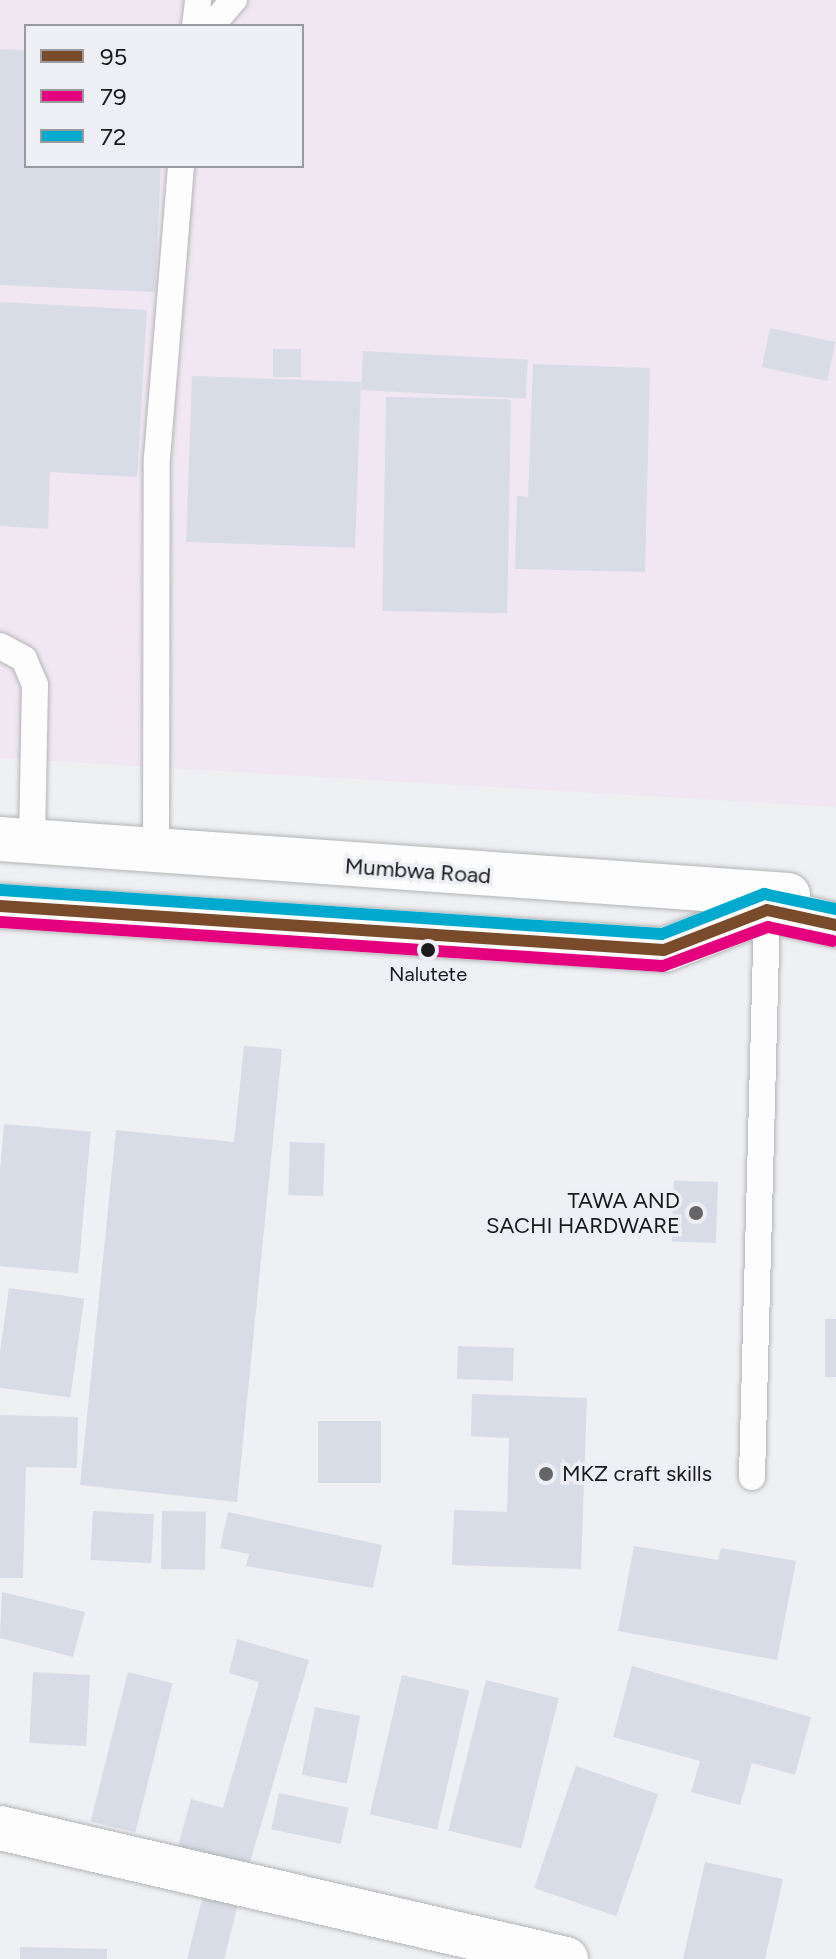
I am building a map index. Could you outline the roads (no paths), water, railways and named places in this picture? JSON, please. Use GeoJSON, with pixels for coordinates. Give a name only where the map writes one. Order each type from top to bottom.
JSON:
{"type":"FeatureCollection","features":[{"type":"Feature","properties":{"kind":"main road","name":"Mumbwa Road"},"geometry":{"type":"LineString","coordinates":[[16,840],[836,897]]}},
{"type":"Feature","properties":{"kind":"main road"},"geometry":{"type":"LineString","coordinates":[[0,906],[664,950],[767,910],[836,925]]}},
{"type":"Feature","properties":{"kind":"main road"},"geometry":{"type":"LineString","coordinates":[[0,1828],[566,1959]]}},
{"type":"Feature","properties":{"kind":"lane"},"geometry":{"type":"LineString","coordinates":[[195,24],[198,0]]}},
{"type":"Feature","properties":{"kind":"lane"},"geometry":{"type":"LineString","coordinates":[[213,24],[234,0]]}},
{"type":"Feature","properties":{"kind":"lane"},"geometry":{"type":"LineString","coordinates":[[156,850],[157,458],[181,168]]}},
{"type":"Feature","properties":{"kind":"lane"},"geometry":{"type":"LineString","coordinates":[[0,646],[24,659],[35,685],[16,840]]}},
{"type":"Feature","properties":{"kind":"lane"},"geometry":{"type":"LineString","coordinates":[[752,1477],[767,910]]}},
{"type":"Feature","properties":{"kind":"place","name":"Nalutete"},"geometry":{"type":"Point","coordinates":[428,950]}},
{"type":"Feature","properties":{"kind":"place","name":"TAWA AND SACHI HARDWARE"},"geometry":{"type":"Point","coordinates":[696,1213]}},
{"type":"Feature","properties":{"kind":"place","name":"MKZ craft skills"},"geometry":{"type":"Point","coordinates":[546,1474]}}]}
